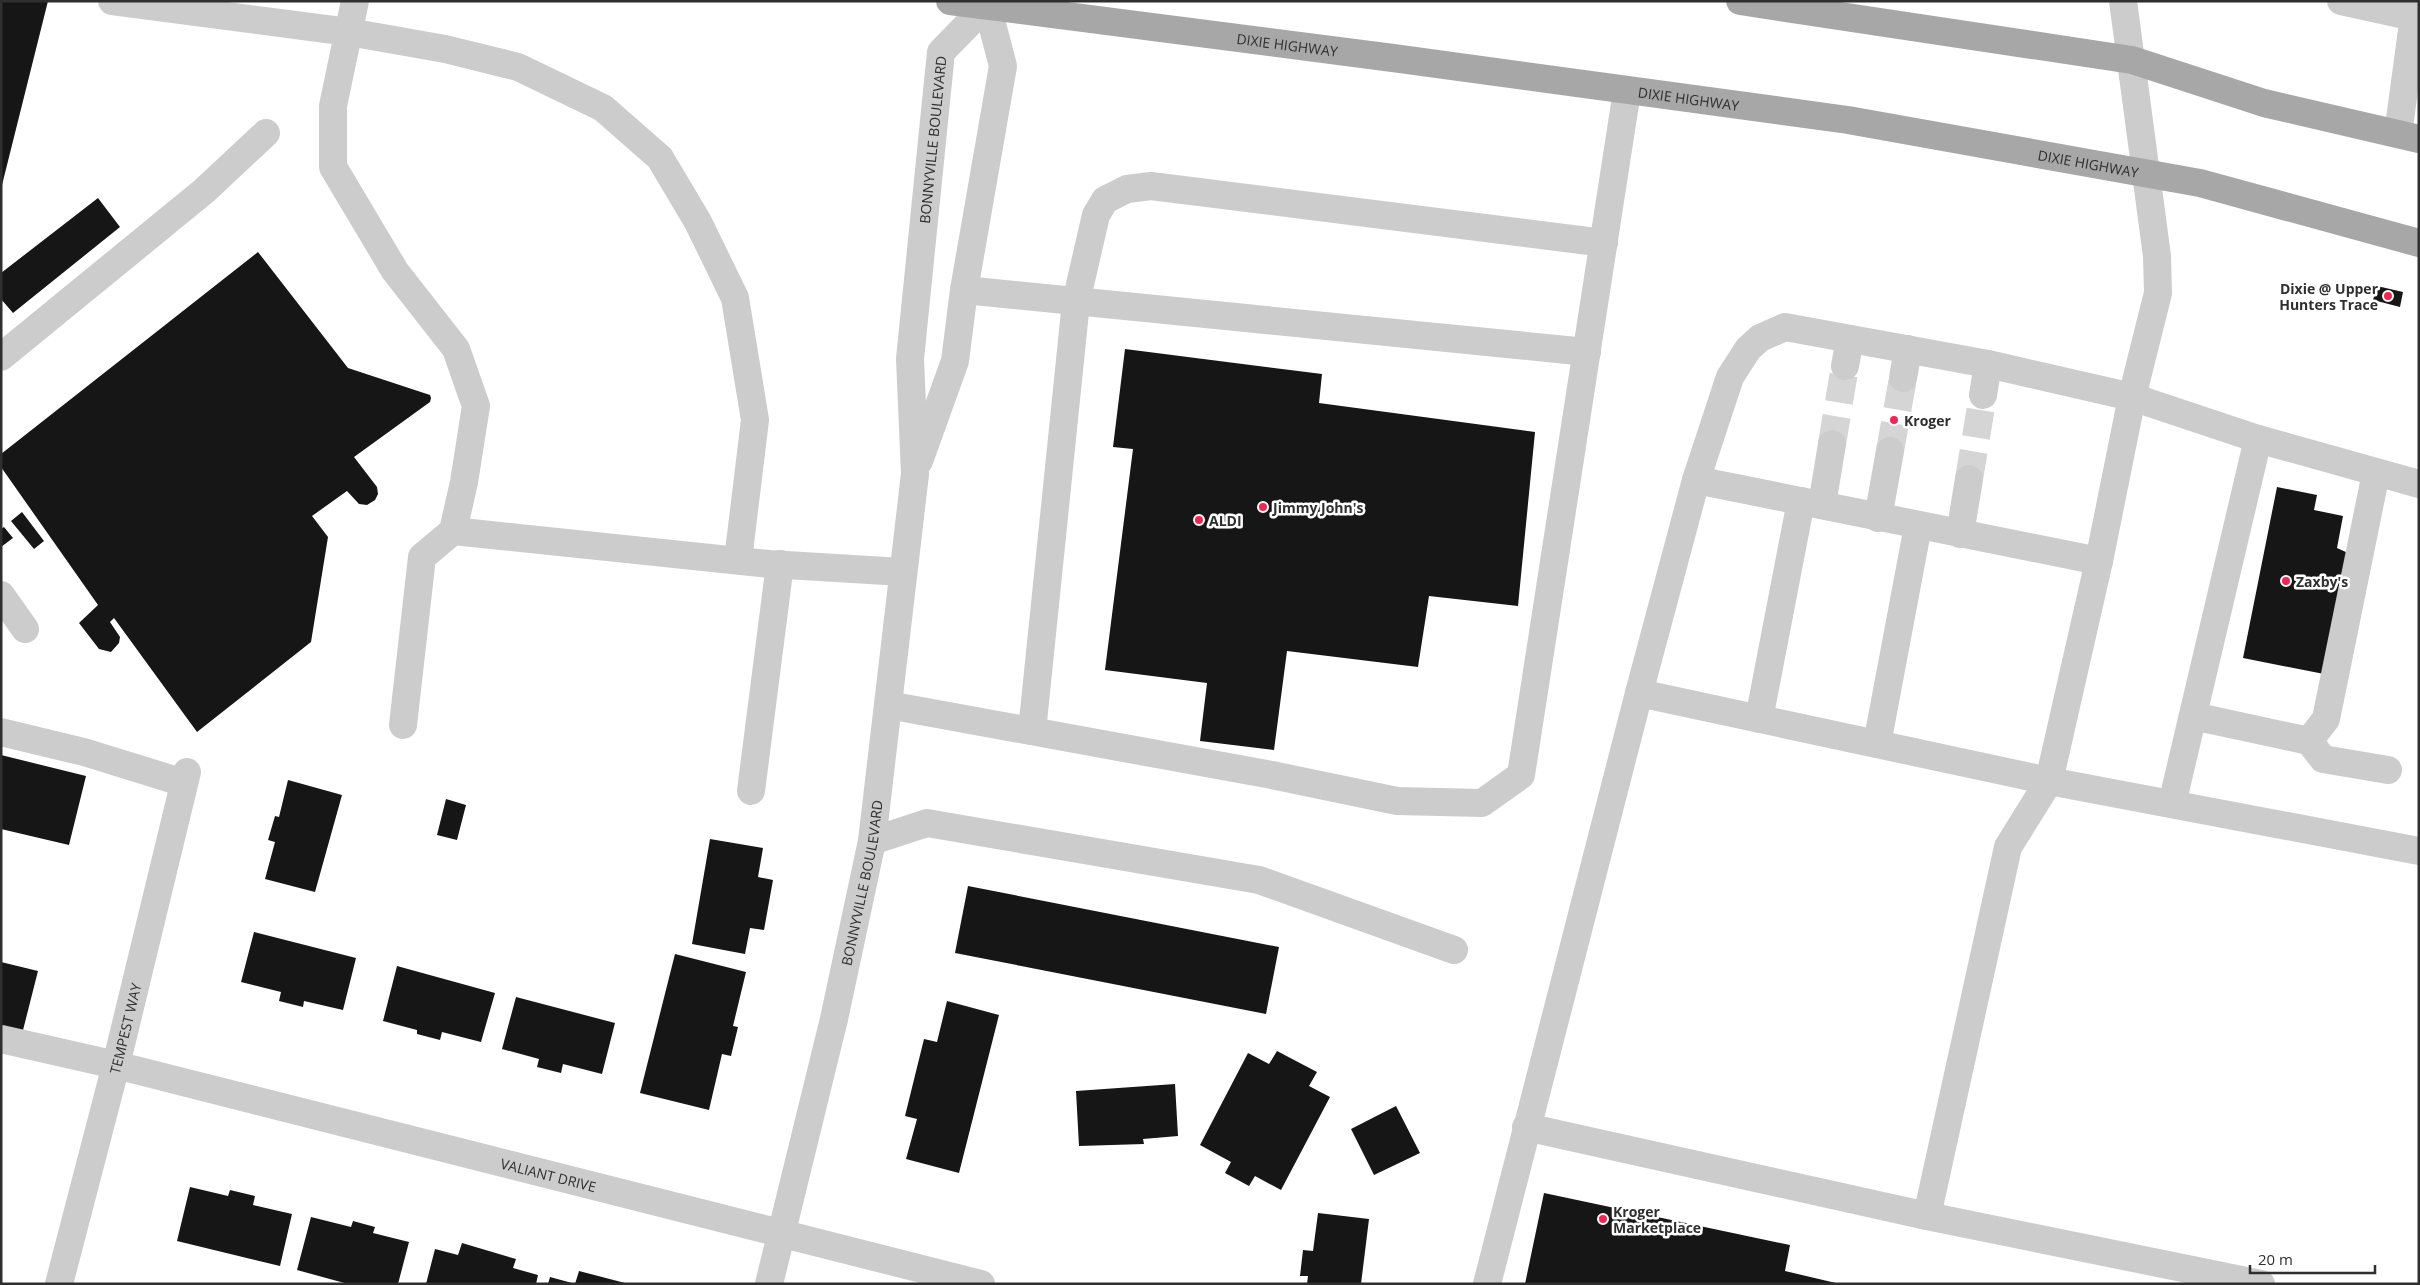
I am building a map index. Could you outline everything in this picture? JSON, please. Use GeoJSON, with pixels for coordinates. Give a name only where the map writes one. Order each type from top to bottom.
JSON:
{"type":"FeatureCollection","features":[{"type":"Feature","properties":{"kind":"main road","name":"DIXIE HIGHWAY"},"geometry":{"type":"LineString","coordinates":[[950,1],[987,3],[1848,120],[2200,183],[2419,243]]}},
{"type":"Feature","properties":{"kind":"main road"},"geometry":{"type":"LineString","coordinates":[[1740,1],[2132,60],[2264,103],[2408,137]]}},
{"type":"Feature","properties":{"kind":"street"},"geometry":{"type":"LineString","coordinates":[[112,1],[349,32],[445,49],[518,67],[603,108],[660,158],[698,222],[735,298],[755,420],[738,560]]}},
{"type":"Feature","properties":{"kind":"street"},"geometry":{"type":"LineString","coordinates":[[355,1],[333,106],[333,167],[395,271],[456,349],[476,406],[464,482],[453,531],[422,558],[403,725]]}},
{"type":"Feature","properties":{"kind":"street"},"geometry":{"type":"LineString","coordinates":[[1927,1216],[2008,847],[2049,781],[2099,561],[2132,396],[2158,294],[2157,256],[2123,1]]}},
{"type":"Feature","properties":{"kind":"street"},"geometry":{"type":"LineString","coordinates":[[2341,1],[2415,9],[2408,137]]}},
{"type":"Feature","properties":{"kind":"street","name":"BONNYVILLE BOULEVARD"},"geometry":{"type":"LineString","coordinates":[[915,474],[955,361],[964,290],[1003,66],[987,3]]}},
{"type":"Feature","properties":{"kind":"street","name":"BONNYVILLE BOULEVARD"},"geometry":{"type":"LineString","coordinates":[[769,1284],[834,1019],[872,841],[915,474],[910,359],[941,52],[987,3]]}},
{"type":"Feature","properties":{"kind":"street"},"geometry":{"type":"LineString","coordinates":[[888,705],[1272,775],[1396,801],[1482,803],[1521,775],[1627,90]]}},
{"type":"Feature","properties":{"kind":"street"},"geometry":{"type":"LineString","coordinates":[[1,357],[204,191],[266,133]]}},
{"type":"Feature","properties":{"kind":"street"},"geometry":{"type":"LineString","coordinates":[[1032,731],[1076,302],[1096,215],[1105,200],[1127,189],[1151,186],[1604,242]]}},
{"type":"Feature","properties":{"kind":"street"},"geometry":{"type":"LineString","coordinates":[[964,290],[1587,352]]}},
{"type":"Feature","properties":{"kind":"street"},"geometry":{"type":"LineString","coordinates":[[1487,1284],[1526,1127],[1696,480],[1730,377],[1748,349],[1760,338],[1785,327],[1988,364],[2132,396],[2258,439],[2419,484]]}},
{"type":"Feature","properties":{"kind":"street"},"geometry":{"type":"LineString","coordinates":[[1845,366],[1850,338]]}},
{"type":"Feature","properties":{"kind":"street"},"geometry":{"type":"LineString","coordinates":[[1904,378],[1908,349]]}},
{"type":"Feature","properties":{"kind":"street"},"geometry":{"type":"LineString","coordinates":[[1983,395],[1988,364]]}},
{"type":"Feature","properties":{"kind":"street"},"geometry":{"type":"LineString","coordinates":[[2172,804],[2258,439]]}},
{"type":"Feature","properties":{"kind":"street"},"geometry":{"type":"LineString","coordinates":[[1759,719],[1812,503],[1832,444]]}},
{"type":"Feature","properties":{"kind":"street"},"geometry":{"type":"LineString","coordinates":[[1878,518],[1890,451]]}},
{"type":"Feature","properties":{"kind":"street"},"geometry":{"type":"LineString","coordinates":[[2309,741],[2326,719],[2376,473]]}},
{"type":"Feature","properties":{"kind":"street"},"geometry":{"type":"LineString","coordinates":[[1960,534],[1969,479]]}},
{"type":"Feature","properties":{"kind":"street"},"geometry":{"type":"LineString","coordinates":[[1696,480],[2099,561]]}},
{"type":"Feature","properties":{"kind":"street"},"geometry":{"type":"LineString","coordinates":[[1877,744],[1918,526]]}},
{"type":"Feature","properties":{"kind":"street"},"geometry":{"type":"LineString","coordinates":[[453,531],[780,564],[903,572]]}},
{"type":"Feature","properties":{"kind":"street"},"geometry":{"type":"LineString","coordinates":[[751,791],[780,564]]}},
{"type":"Feature","properties":{"kind":"street"},"geometry":{"type":"LineString","coordinates":[[1,595],[25,629]]}},
{"type":"Feature","properties":{"kind":"street"},"geometry":{"type":"LineString","coordinates":[[1639,693],[2049,781],[2419,851]]}},
{"type":"Feature","properties":{"kind":"street"},"geometry":{"type":"LineString","coordinates":[[2193,716],[2309,741],[2323,759],[2388,770]]}},
{"type":"Feature","properties":{"kind":"street","name":"TEMPEST WAY"},"geometry":{"type":"LineString","coordinates":[[1,732],[185,777],[116,1065],[59,1284]]}},
{"type":"Feature","properties":{"kind":"street"},"geometry":{"type":"LineString","coordinates":[[872,841],[927,823],[1259,880],[1454,950]]}},
{"type":"Feature","properties":{"kind":"street","name":"VALIANT DRIVE"},"geometry":{"type":"LineString","coordinates":[[1,1039],[116,1065],[782,1232],[981,1284]]}},
{"type":"Feature","properties":{"kind":"street"},"geometry":{"type":"LineString","coordinates":[[1526,1127],[1927,1216],[2261,1284]]}},
{"type":"Feature","properties":{"kind":"building"},"geometry":{"type":"Polygon","coordinates":[[[1,1],[48,1],[2,185],[1,185],[1,1]]]}},
{"type":"Feature","properties":{"kind":"building"},"geometry":{"type":"Polygon","coordinates":[[[98,198],[120,227],[13,313],[1,299],[1,273],[98,198]]]}},
{"type":"Feature","properties":{"kind":"building"},"geometry":{"type":"Polygon","coordinates":[[[258,252],[348,368],[430,395],[431,398],[430,402],[354,457],[377,487],[378,494],[375,500],[367,505],[359,504],[347,491],[312,516],[328,537],[311,642],[197,732],[114,618],[110,622],[120,637],[119,643],[111,652],[99,649],[79,623],[98,605],[1,467],[1,454],[258,252]]]}},
{"type":"Feature","properties":{"kind":"building","name":"Dixie @ Upper Hunters Trace"},"geometry":{"type":"Polygon","coordinates":[[[2377,286],[2403,292],[2400,307],[2373,300],[2377,286]]]}},
{"type":"Feature","properties":{"kind":"building"},"geometry":{"type":"Polygon","coordinates":[[[1125,349],[1322,374],[1319,403],[1535,432],[1518,606],[1429,596],[1418,667],[1287,651],[1274,750],[1200,741],[1207,683],[1105,670],[1133,449],[1113,447],[1125,349]]]}},
{"type":"Feature","properties":{"kind":"building"},"geometry":{"type":"Polygon","coordinates":[[[2277,487],[2317,495],[2314,510],[2343,516],[2337,548],[2348,553],[2324,674],[2243,658],[2277,487]]]}},
{"type":"Feature","properties":{"kind":"building"},"geometry":{"type":"Polygon","coordinates":[[[22,512],[44,541],[34,549],[11,521],[22,512]]]}},
{"type":"Feature","properties":{"kind":"building"},"geometry":{"type":"Polygon","coordinates":[[[4,527],[13,538],[1,547],[1,529],[4,527]]]}},
{"type":"Feature","properties":{"kind":"building"},"geometry":{"type":"Polygon","coordinates":[[[1,755],[86,776],[69,845],[1,829],[1,755]]]}},
{"type":"Feature","properties":{"kind":"building"},"geometry":{"type":"Polygon","coordinates":[[[288,780],[342,795],[315,892],[265,879],[275,842],[268,840],[275,816],[279,817],[288,780]]]}},
{"type":"Feature","properties":{"kind":"building"},"geometry":{"type":"Polygon","coordinates":[[[446,799],[466,805],[457,840],[437,835],[446,799]]]}},
{"type":"Feature","properties":{"kind":"building"},"geometry":{"type":"Polygon","coordinates":[[[710,839],[763,848],[758,877],[773,880],[764,930],[750,928],[745,954],[692,944],[710,839]]]}},
{"type":"Feature","properties":{"kind":"building"},"geometry":{"type":"Polygon","coordinates":[[[968,886],[1279,947],[1266,1014],[955,953],[968,886]]]}},
{"type":"Feature","properties":{"kind":"building"},"geometry":{"type":"Polygon","coordinates":[[[254,932],[356,958],[343,1010],[304,1001],[303,1007],[279,1001],[281,992],[241,982],[254,932]]]}},
{"type":"Feature","properties":{"kind":"building"},"geometry":{"type":"Polygon","coordinates":[[[675,954],[746,972],[733,1026],[738,1027],[731,1056],[722,1054],[709,1110],[640,1093],[675,954]]]}},
{"type":"Feature","properties":{"kind":"building"},"geometry":{"type":"Polygon","coordinates":[[[1,962],[38,971],[20,1042],[1,1037],[1,962]]]}},
{"type":"Feature","properties":{"kind":"building"},"geometry":{"type":"Polygon","coordinates":[[[397,966],[495,993],[481,1042],[442,1032],[440,1040],[417,1034],[417,1030],[383,1021],[397,966]]]}},
{"type":"Feature","properties":{"kind":"building"},"geometry":{"type":"Polygon","coordinates":[[[516,997],[615,1023],[602,1074],[563,1064],[561,1073],[537,1067],[539,1059],[502,1049],[516,997]]]}},
{"type":"Feature","properties":{"kind":"building"},"geometry":{"type":"Polygon","coordinates":[[[947,1001],[999,1015],[959,1173],[906,1159],[917,1119],[905,1116],[924,1039],[937,1042],[947,1001]]]}},
{"type":"Feature","properties":{"kind":"building"},"geometry":{"type":"Polygon","coordinates":[[[1277,1051],[1317,1072],[1309,1086],[1330,1097],[1281,1190],[1255,1176],[1249,1186],[1225,1173],[1231,1162],[1200,1145],[1248,1053],[1269,1064],[1277,1051]]]}},
{"type":"Feature","properties":{"kind":"building"},"geometry":{"type":"Polygon","coordinates":[[[1175,1084],[1178,1136],[1143,1139],[1144,1144],[1079,1146],[1076,1091],[1175,1084]]]}},
{"type":"Feature","properties":{"kind":"building"},"geometry":{"type":"Polygon","coordinates":[[[1396,1106],[1420,1153],[1374,1175],[1351,1129],[1396,1106]]]}},
{"type":"Feature","properties":{"kind":"building"},"geometry":{"type":"Polygon","coordinates":[[[190,1187],[228,1196],[230,1190],[255,1196],[253,1205],[292,1214],[280,1266],[177,1241],[190,1187]]]}},
{"type":"Feature","properties":{"kind":"building","name":"Kroger Marketplace"},"geometry":{"type":"Polygon","coordinates":[[[1544,1193],[1790,1245],[1785,1271],[1840,1284],[1525,1284],[1544,1193]]]}},
{"type":"Feature","properties":{"kind":"building"},"geometry":{"type":"Polygon","coordinates":[[[1318,1213],[1369,1219],[1361,1284],[1307,1284],[1308,1276],[1300,1276],[1303,1250],[1313,1251],[1318,1213]]]}},
{"type":"Feature","properties":{"kind":"building"},"geometry":{"type":"Polygon","coordinates":[[[311,1217],[351,1227],[353,1221],[375,1227],[373,1233],[409,1242],[398,1284],[348,1284],[297,1270],[311,1217]]]}},
{"type":"Feature","properties":{"kind":"building"},"geometry":{"type":"Polygon","coordinates":[[[462,1243],[516,1259],[513,1268],[538,1275],[536,1284],[426,1284],[435,1249],[458,1255],[462,1243]]]}},
{"type":"Feature","properties":{"kind":"building"},"geometry":{"type":"Polygon","coordinates":[[[579,1271],[625,1283],[625,1284],[575,1284],[579,1271]]]}},
{"type":"Feature","properties":{"kind":"building"},"geometry":{"type":"Polygon","coordinates":[[[550,1277],[572,1283],[572,1284],[548,1284],[550,1277]]]}},
{"type":"Feature","properties":{"kind":"tunnel"},"geometry":{"type":"LineString","coordinates":[[1832,444],[1845,366]]}},
{"type":"Feature","properties":{"kind":"tunnel"},"geometry":{"type":"LineString","coordinates":[[1890,451],[1903,378]]}},
{"type":"Feature","properties":{"kind":"tunnel"},"geometry":{"type":"LineString","coordinates":[[1969,479],[1983,395]]}},
{"type":"Feature","properties":{"kind":"place","name":"Dixie @ Upper Hunters Trace"},"geometry":{"type":"Point","coordinates":[2388,296]}},
{"type":"Feature","properties":{"kind":"place","name":"Kroger"},"geometry":{"type":"Point","coordinates":[1894,420]}},
{"type":"Feature","properties":{"kind":"place","name":"Jimmy John's"},"geometry":{"type":"Point","coordinates":[1263,507]}},
{"type":"Feature","properties":{"kind":"place","name":"ALDI"},"geometry":{"type":"Point","coordinates":[1199,520]}},
{"type":"Feature","properties":{"kind":"place","name":"Zaxby's"},"geometry":{"type":"Point","coordinates":[2286,581]}},
{"type":"Feature","properties":{"kind":"place","name":"Kroger Marketplace"},"geometry":{"type":"Point","coordinates":[1603,1219]}}]}
